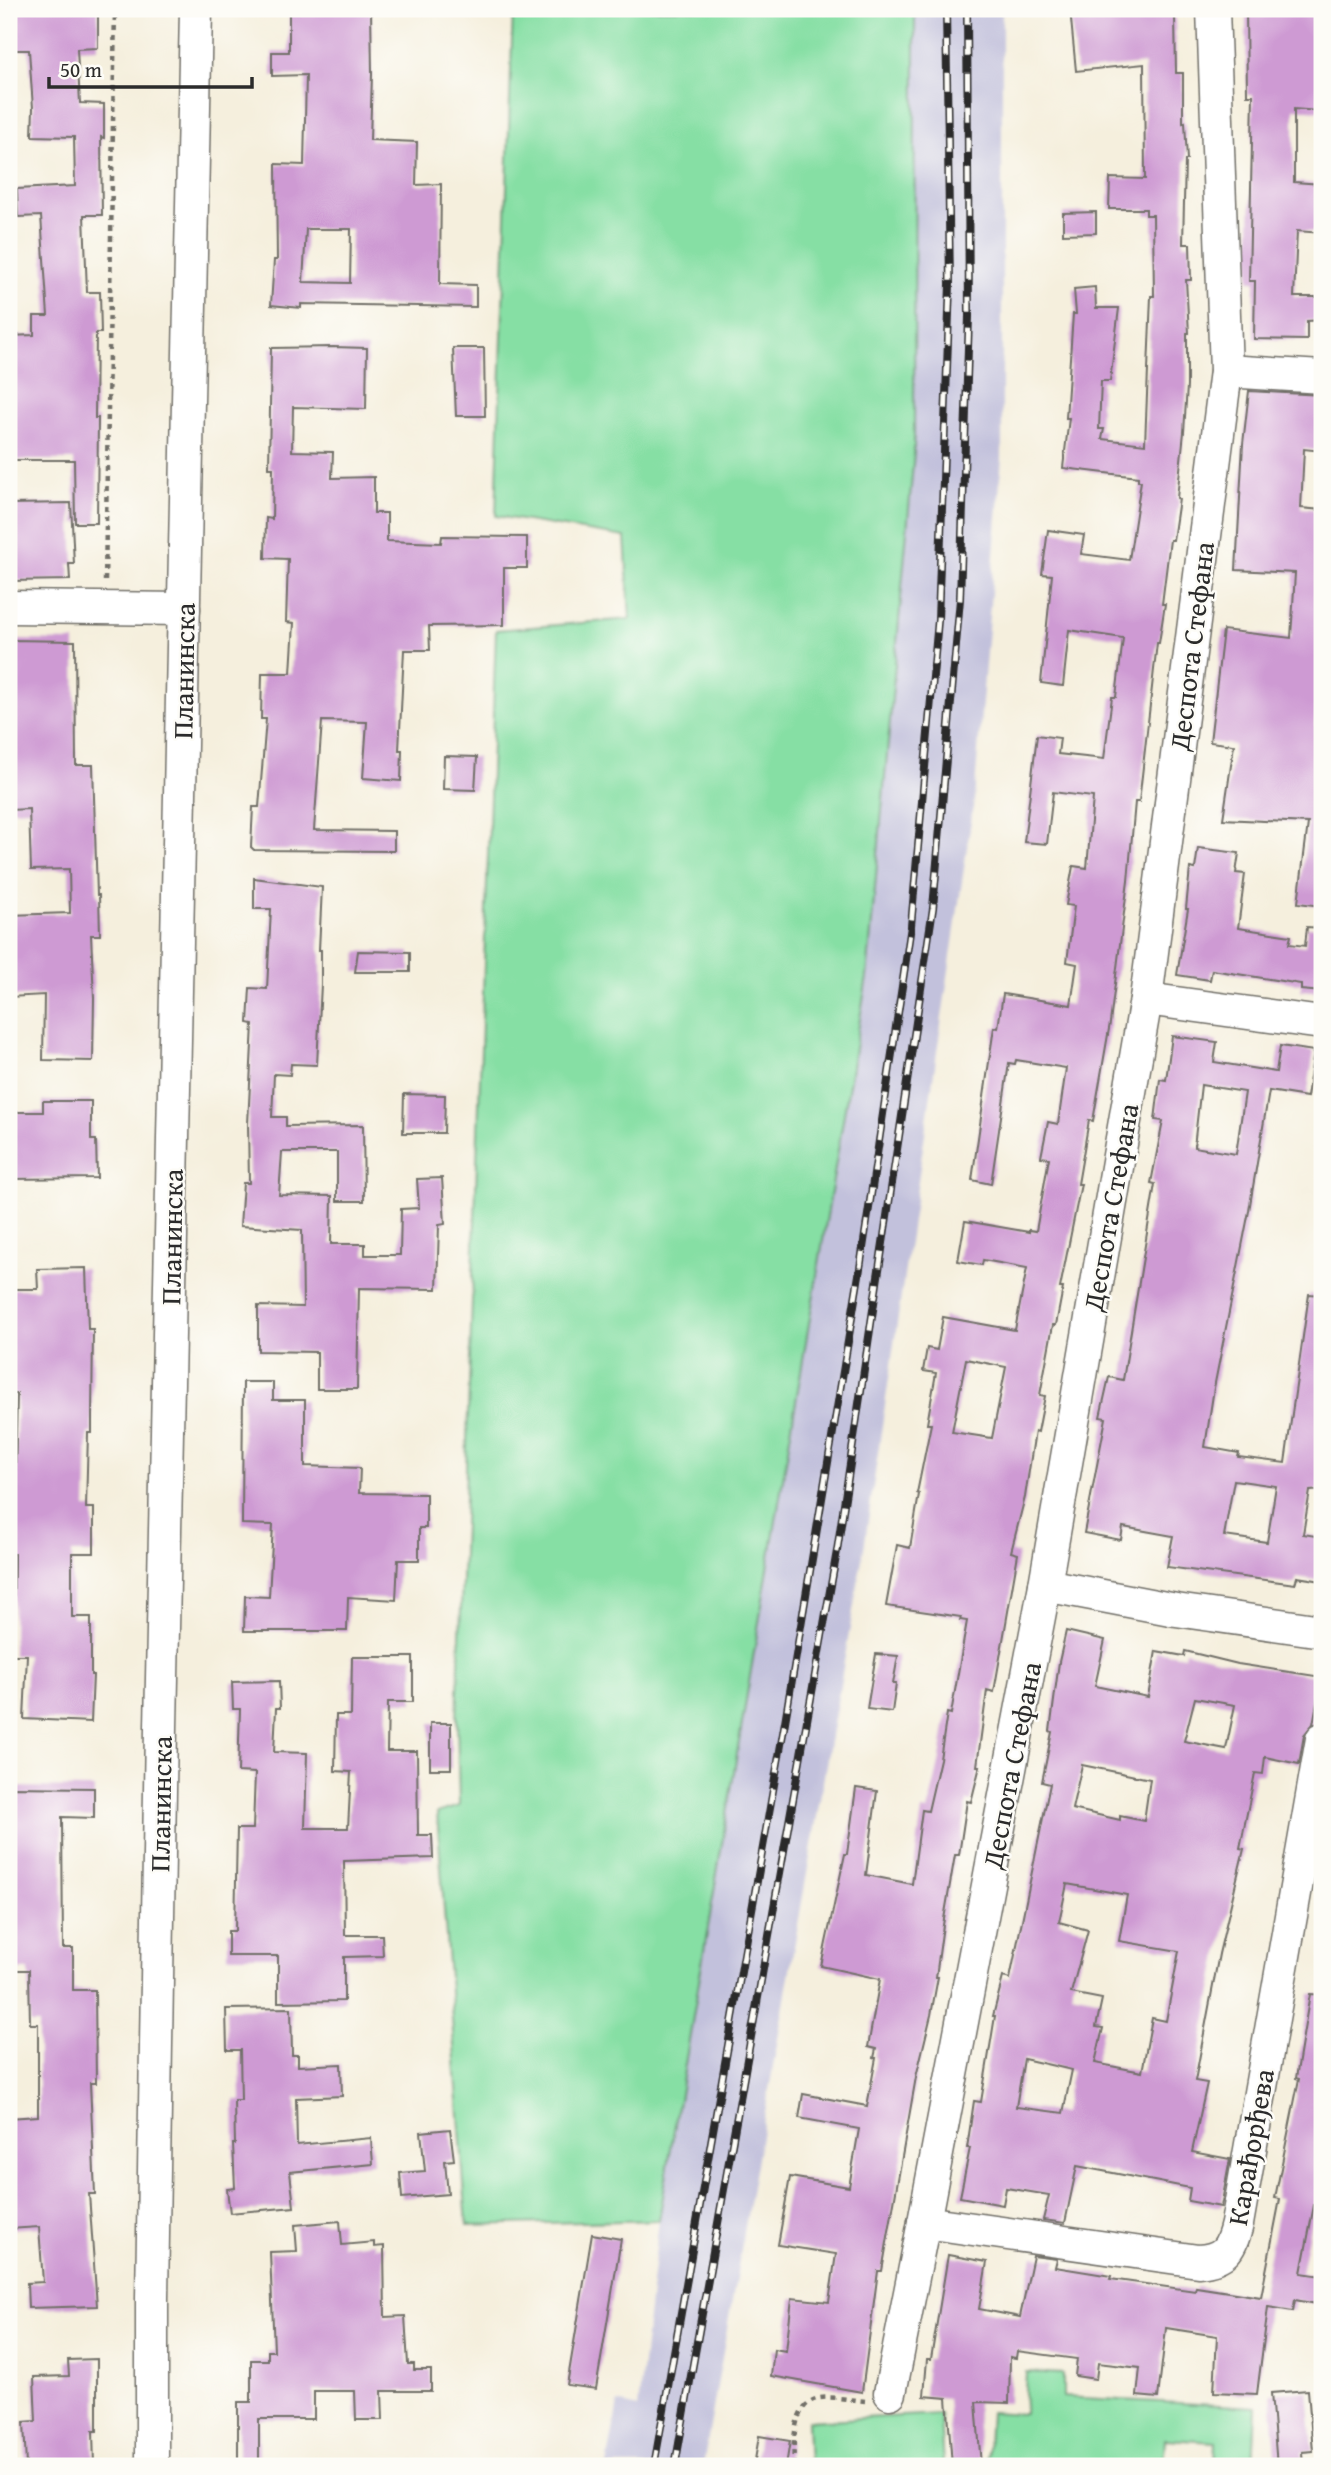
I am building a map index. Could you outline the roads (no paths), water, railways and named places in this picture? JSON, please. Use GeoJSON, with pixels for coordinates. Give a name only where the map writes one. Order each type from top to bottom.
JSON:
{"type":"FeatureCollection","features":[{"type":"Feature","properties":{"kind":"street","name":"Планинска"},"geometry":{"type":"LineString","coordinates":[[152,2466],[161,1741],[196,9]]}},
{"type":"Feature","properties":{"kind":"street","name":"Деспота Стефана"},"geometry":{"type":"LineString","coordinates":[[890,2393],[1045,1585],[1146,999],[1226,371],[1213,9]]}},
{"type":"Feature","properties":{"kind":"street"},"geometry":{"type":"LineString","coordinates":[[1226,371],[1322,377]]}},
{"type":"Feature","properties":{"kind":"street"},"geometry":{"type":"LineString","coordinates":[[9,607],[184,609]]}},
{"type":"Feature","properties":{"kind":"street"},"geometry":{"type":"LineString","coordinates":[[1146,999],[1322,1023]]}},
{"type":"Feature","properties":{"kind":"street"},"geometry":{"type":"LineString","coordinates":[[1045,1585],[1176,1610],[1322,1631]]}},
{"type":"Feature","properties":{"kind":"street","name":"Карађорђева"},"geometry":{"type":"LineString","coordinates":[[924,2222],[1198,2261],[1221,2257],[1234,2237],[1237,2224],[1322,1739]]}},
{"type":"Feature","properties":{"kind":"railway"},"geometry":{"type":"LineString","coordinates":[[654,2466],[785,1722],[859,1275],[911,926],[938,620],[950,284],[946,9]]}},
{"type":"Feature","properties":{"kind":"railway"},"geometry":{"type":"LineString","coordinates":[[675,2466],[837,1551],[933,908],[960,599],[969,316],[967,9]]}}]}
